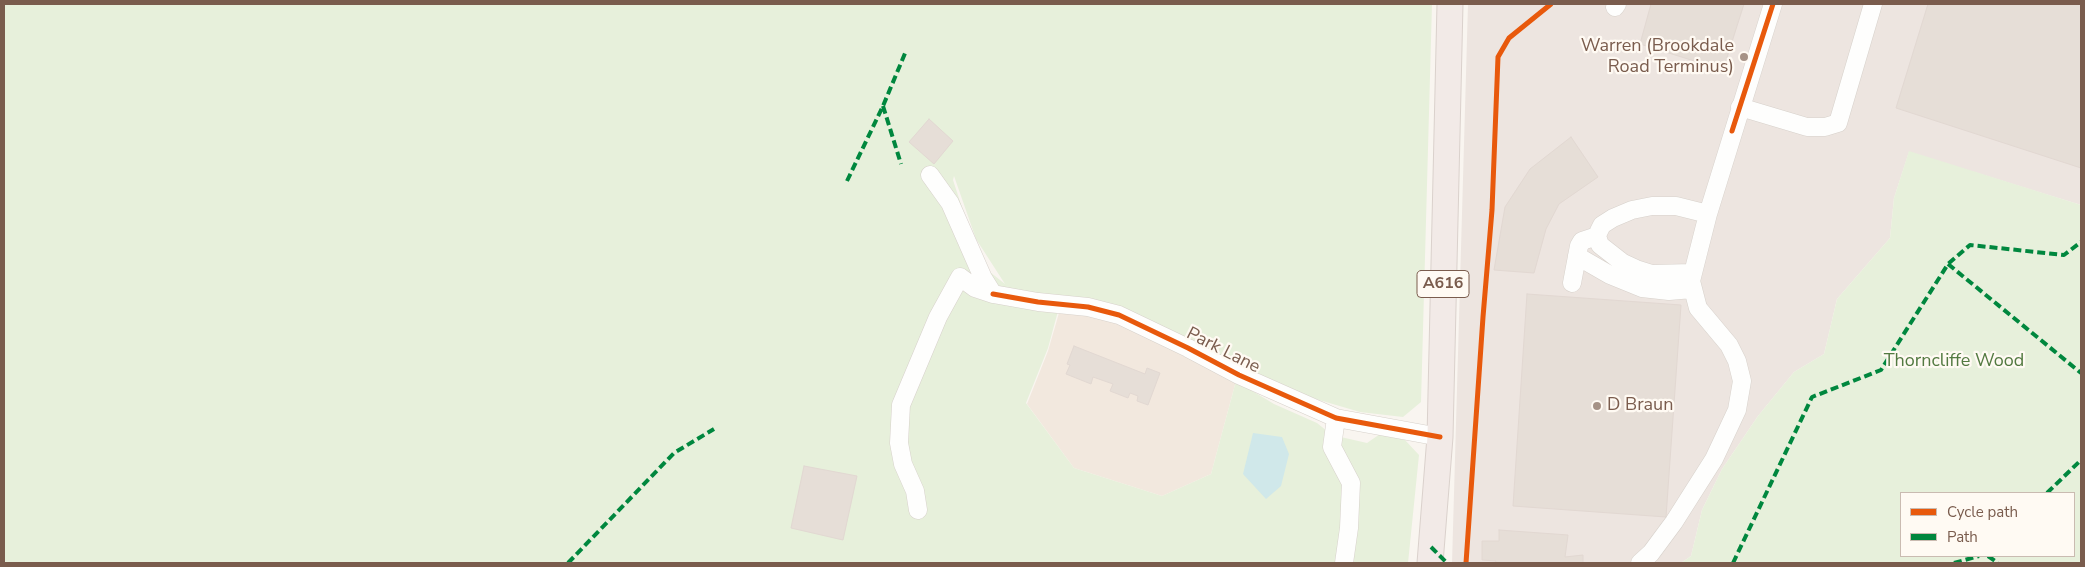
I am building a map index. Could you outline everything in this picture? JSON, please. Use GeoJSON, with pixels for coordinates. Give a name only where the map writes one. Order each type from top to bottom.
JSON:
{"type":"FeatureCollection","features":[{"type":"Feature","properties":{"kind":"highway","name":"A616"},"geometry":{"type":"LineString","coordinates":[[1430,563],[1440,436],[1450,4]]}},
{"type":"Feature","properties":{"kind":"street"},"geometry":{"type":"LineString","coordinates":[[1640,563],[1651,553],[1674,522],[1714,459],[1737,410],[1742,381],[1738,361],[1729,345],[1698,308],[1692,281],[1708,214],[1732,131],[1773,4]]}},
{"type":"Feature","properties":{"kind":"street"},"geometry":{"type":"LineString","coordinates":[[1740,107],[1807,127],[1824,127],[1838,123],[1873,4]]}},
{"type":"Feature","properties":{"kind":"street"},"geometry":{"type":"LineString","coordinates":[[930,175],[950,203],[983,278],[993,294]]}},
{"type":"Feature","properties":{"kind":"street"},"geometry":{"type":"LineString","coordinates":[[1692,281],[1669,275],[1652,274],[1636,269],[1612,256],[1600,245],[1597,236],[1602,225],[1632,210],[1652,206],[1676,206],[1708,214]]}},
{"type":"Feature","properties":{"kind":"street"},"geometry":{"type":"LineString","coordinates":[[1572,283],[1582,241],[1597,236]]}},
{"type":"Feature","properties":{"kind":"street"},"geometry":{"type":"LineString","coordinates":[[1577,256],[1610,275],[1642,288],[1662,291],[1692,281]]}},
{"type":"Feature","properties":{"kind":"street","name":"Park Lane"},"geometry":{"type":"LineString","coordinates":[[918,510],[915,491],[903,464],[899,443],[901,405],[938,317],[960,277],[975,288],[993,294],[1038,302],[1088,307],[1119,315],[1239,375],[1336,418],[1440,436]]}},
{"type":"Feature","properties":{"kind":"street"},"geometry":{"type":"LineString","coordinates":[[1336,418],[1332,447],[1351,483],[1349,528],[1344,563]]}},
{"type":"Feature","properties":{"kind":"shaded area"},"geometry":{"type":"Polygon","coordinates":[[[1468,4],[2081,4],[2081,205],[1909,152],[1894,198],[1890,238],[1837,299],[1824,354],[1794,372],[1758,416],[1722,469],[1702,510],[1691,556],[1681,563],[1452,563],[1468,4]]]}},
{"type":"Feature","properties":{"kind":"shaded area"},"geometry":{"type":"Polygon","coordinates":[[[1059,313],[1089,313],[1119,321],[1236,381],[1211,474],[1162,496],[1074,468],[1027,404],[1048,351],[1059,313]]]}},
{"type":"Feature","properties":{"kind":"green space"},"geometry":{"type":"Polygon","coordinates":[[[4,4],[1432,4],[1421,402],[1403,417],[1360,412],[1285,390],[1061,300],[1048,348],[1026,403],[1074,468],[1162,496],[1211,474],[1236,381],[1274,404],[1317,423],[1332,435],[1367,443],[1380,434],[1405,440],[1419,455],[1408,563],[4,563],[4,4]],[[954,176],[953,180],[972,238],[990,272],[1005,284],[976,239],[954,176]]]}},
{"type":"Feature","properties":{"kind":"green space","name":"Thorncliffe Wood"},"geometry":{"type":"Polygon","coordinates":[[[1909,151],[2081,205],[2081,563],[1681,563],[1691,556],[1702,510],[1722,469],[1758,416],[1794,372],[1824,354],[1837,299],[1890,238],[1894,198],[1909,151]]]}},
{"type":"Feature","properties":{"kind":"water"},"geometry":{"type":"Polygon","coordinates":[[[1253,433],[1282,437],[1289,454],[1281,486],[1266,499],[1243,474],[1253,433]]]}},
{"type":"Feature","properties":{"kind":"building"},"geometry":{"type":"Polygon","coordinates":[[[1651,4],[1744,4],[1723,70],[1640,44],[1651,4]]]}},
{"type":"Feature","properties":{"kind":"building"},"geometry":{"type":"Polygon","coordinates":[[[1928,4],[2081,4],[2081,168],[1896,108],[1928,4]]]}},
{"type":"Feature","properties":{"kind":"building"},"geometry":{"type":"Polygon","coordinates":[[[929,119],[953,141],[934,164],[909,142],[929,119]]]}},
{"type":"Feature","properties":{"kind":"building"},"geometry":{"type":"Polygon","coordinates":[[[1571,137],[1598,177],[1559,204],[1546,229],[1534,273],[1494,270],[1505,207],[1530,169],[1571,137]]]}},
{"type":"Feature","properties":{"kind":"building","name":"D Braun"},"geometry":{"type":"Polygon","coordinates":[[[1527,294],[1681,305],[1666,517],[1513,506],[1527,294]]]}},
{"type":"Feature","properties":{"kind":"building"},"geometry":{"type":"Polygon","coordinates":[[[1074,346],[1145,374],[1147,368],[1160,373],[1148,405],[1137,401],[1138,396],[1130,393],[1128,398],[1110,391],[1113,384],[1093,377],[1091,384],[1066,374],[1070,365],[1067,364],[1074,346]]]}},
{"type":"Feature","properties":{"kind":"building"},"geometry":{"type":"Polygon","coordinates":[[[804,466],[857,476],[843,540],[791,528],[804,466]]]}},
{"type":"Feature","properties":{"kind":"building"},"geometry":{"type":"Polygon","coordinates":[[[1499,530],[1568,535],[1565,557],[1583,555],[1583,563],[1495,563],[1496,561],[1482,560],[1482,541],[1499,541],[1499,530]]]}},
{"type":"Feature","properties":{"kind":"marked path"},"geometry":{"type":"LineString","coordinates":[[847,181],[883,106],[906,51]]}},
{"type":"Feature","properties":{"kind":"marked path"},"geometry":{"type":"LineString","coordinates":[[883,106],[901,164]]}},
{"type":"Feature","properties":{"kind":"marked path"},"geometry":{"type":"LineString","coordinates":[[1733,563],[1812,397],[1881,370],[1948,264],[1970,245],[2064,255],[2081,242]]}},
{"type":"Feature","properties":{"kind":"marked path"},"geometry":{"type":"LineString","coordinates":[[1948,264],[2081,373]]}},
{"type":"Feature","properties":{"kind":"marked path"},"geometry":{"type":"LineString","coordinates":[[568,563],[674,453],[714,429]]}},
{"type":"Feature","properties":{"kind":"marked path"},"geometry":{"type":"LineString","coordinates":[[2048,492],[2081,460]]}},
{"type":"Feature","properties":{"kind":"marked path"},"geometry":{"type":"LineString","coordinates":[[1431,547],[1447,563]]}},
{"type":"Feature","properties":{"kind":"marked path"},"geometry":{"type":"LineString","coordinates":[[1954,563],[1975,557]]}},
{"type":"Feature","properties":{"kind":"marked path"},"geometry":{"type":"LineString","coordinates":[[1989,557],[1998,563]]}},
{"type":"Feature","properties":{"kind":"cycle path"},"geometry":{"type":"LineString","coordinates":[[1466,563],[1492,210],[1498,57],[1509,38],[1551,4]]}},
{"type":"Feature","properties":{"kind":"cycle path"},"geometry":{"type":"LineString","coordinates":[[1732,131],[1773,4]]}},
{"type":"Feature","properties":{"kind":"cycle path"},"geometry":{"type":"LineString","coordinates":[[993,294],[1038,302],[1088,307],[1119,315],[1239,375],[1336,418],[1440,437]]}},
{"type":"Feature","properties":{"kind":"place","name":"Warren (Brookdale Road Terminus)"},"geometry":{"type":"Point","coordinates":[1744,57]}},
{"type":"Feature","properties":{"kind":"place","name":"D Braun"},"geometry":{"type":"Point","coordinates":[1597,406]}}]}
